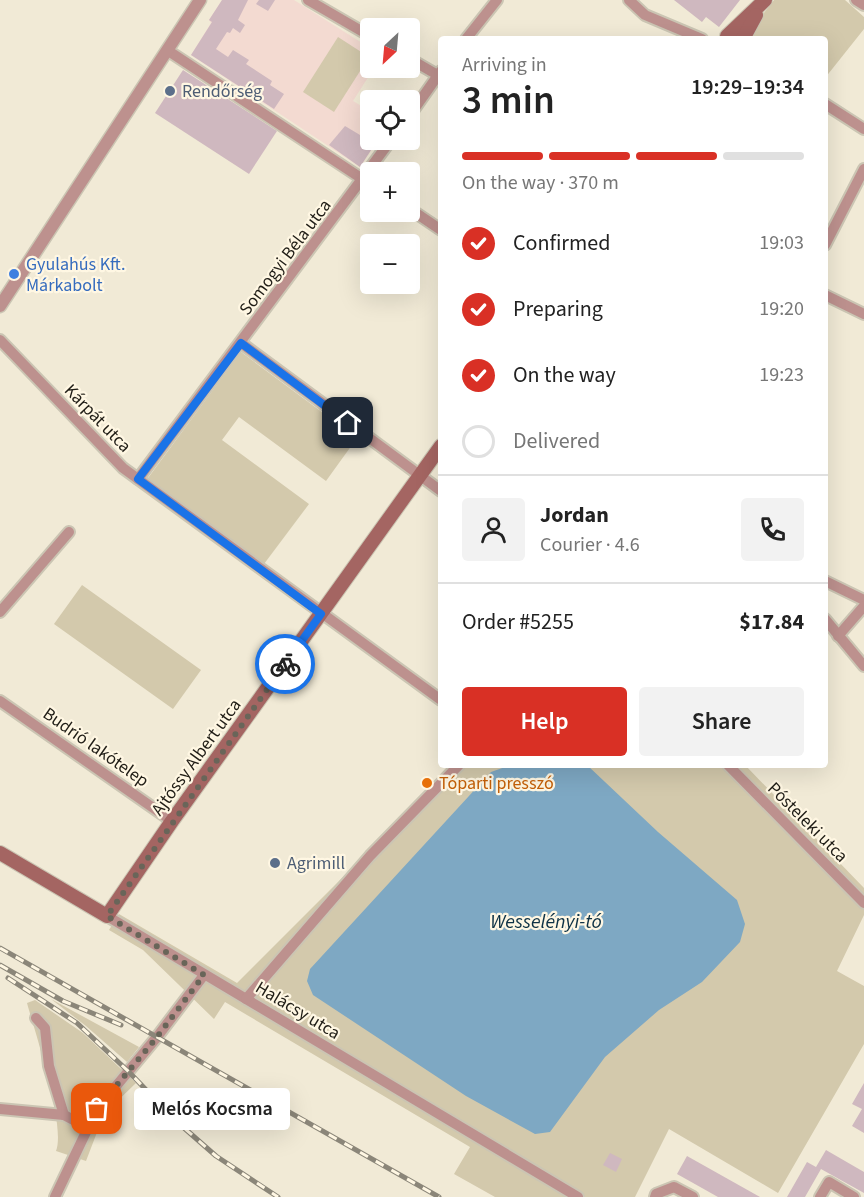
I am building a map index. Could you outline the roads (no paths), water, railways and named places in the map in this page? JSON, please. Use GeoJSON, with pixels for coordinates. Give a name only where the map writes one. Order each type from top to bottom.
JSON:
{"type":"FeatureCollection","features":[{"type":"Feature","properties":{"kind":"main road"},"geometry":{"type":"LineString","coordinates":[[731,36],[764,1]]}},
{"type":"Feature","properties":{"kind":"main road"},"geometry":{"type":"LineString","coordinates":[[745,36],[764,1]]}},
{"type":"Feature","properties":{"kind":"main road","name":"Ajtóssy Albert utca"},"geometry":{"type":"LineString","coordinates":[[107,916],[172,821],[438,450]]}},
{"type":"Feature","properties":{"kind":"main road","name":"Halácsy utca"},"geometry":{"type":"LineString","coordinates":[[0,853],[107,916]]}},
{"type":"Feature","properties":{"kind":"street"},"geometry":{"type":"LineString","coordinates":[[0,306],[200,0]]}},
{"type":"Feature","properties":{"kind":"street"},"geometry":{"type":"LineString","coordinates":[[308,0],[360,30]]}},
{"type":"Feature","properties":{"kind":"street"},"geometry":{"type":"LineString","coordinates":[[468,36],[497,0]]}},
{"type":"Feature","properties":{"kind":"street"},"geometry":{"type":"LineString","coordinates":[[629,0],[645,15],[695,36]]}},
{"type":"Feature","properties":{"kind":"street"},"geometry":{"type":"LineString","coordinates":[[856,0],[864,5]]}},
{"type":"Feature","properties":{"kind":"street"},"geometry":{"type":"LineString","coordinates":[[654,19],[682,36]]}},
{"type":"Feature","properties":{"kind":"street"},"geometry":{"type":"LineString","coordinates":[[167,50],[360,176]]}},
{"type":"Feature","properties":{"kind":"street"},"geometry":{"type":"LineString","coordinates":[[420,64],[438,73]]}},
{"type":"Feature","properties":{"kind":"street"},"geometry":{"type":"LineString","coordinates":[[420,101],[438,77]]}},
{"type":"Feature","properties":{"kind":"street"},"geometry":{"type":"LineString","coordinates":[[828,106],[864,129]]}},
{"type":"Feature","properties":{"kind":"street"},"geometry":{"type":"LineString","coordinates":[[828,239],[864,169]]}},
{"type":"Feature","properties":{"kind":"street","name":"Somogyi Béla utca"},"geometry":{"type":"LineString","coordinates":[[138,479],[360,190]]}},
{"type":"Feature","properties":{"kind":"street"},"geometry":{"type":"LineString","coordinates":[[420,216],[438,228]]}},
{"type":"Feature","properties":{"kind":"street"},"geometry":{"type":"LineString","coordinates":[[828,296],[864,314]]}},
{"type":"Feature","properties":{"kind":"street","name":"Kárpát utca"},"geometry":{"type":"LineString","coordinates":[[0,340],[123,468],[438,698]]}},
{"type":"Feature","properties":{"kind":"street"},"geometry":{"type":"LineString","coordinates":[[241,343],[438,489]]}},
{"type":"Feature","properties":{"kind":"street"},"geometry":{"type":"LineString","coordinates":[[0,612],[69,532]]}},
{"type":"Feature","properties":{"kind":"street"},"geometry":{"type":"LineString","coordinates":[[828,582],[864,600]]}},
{"type":"Feature","properties":{"kind":"street"},"geometry":{"type":"LineString","coordinates":[[838,636],[864,606]]}},
{"type":"Feature","properties":{"kind":"street"},"geometry":{"type":"LineString","coordinates":[[828,623],[864,666]]}},
{"type":"Feature","properties":{"kind":"street","name":"Budrió lakótelep"},"geometry":{"type":"LineString","coordinates":[[0,701],[172,821]]}},
{"type":"Feature","properties":{"kind":"street"},"geometry":{"type":"LineString","coordinates":[[246,999],[370,856],[456,768]]}},
{"type":"Feature","properties":{"kind":"street","name":"Pósteleki utca"},"geometry":{"type":"LineString","coordinates":[[731,768],[864,903]]}},
{"type":"Feature","properties":{"kind":"street","name":"Halácsy utca"},"geometry":{"type":"LineString","coordinates":[[107,916],[578,1197]]}},
{"type":"Feature","properties":{"kind":"street"},"geometry":{"type":"LineString","coordinates":[[55,1197],[87,1127],[104,1100],[157,1037],[204,975]]}},
{"type":"Feature","properties":{"kind":"street"},"geometry":{"type":"LineString","coordinates":[[36,1018],[45,1028],[49,1066],[64,1115]]}},
{"type":"Feature","properties":{"kind":"street"},"geometry":{"type":"LineString","coordinates":[[0,1109],[64,1115],[87,1127]]}},
{"type":"Feature","properties":{"kind":"street"},"geometry":{"type":"LineString","coordinates":[[820,1197],[829,1182],[854,1197]]}},
{"type":"Feature","properties":{"kind":"street"},"geometry":{"type":"LineString","coordinates":[[655,1197],[656,1194],[674,1187],[693,1197]]}},
{"type":"Feature","properties":{"kind":"water","name":"Wesselényi-tó"},"geometry":{"type":"Polygon","coordinates":[[[502,768],[590,768],[658,832],[737,900],[745,924],[740,942],[702,982],[659,1010],[605,1057],[550,1132],[535,1134],[466,1096],[313,995],[307,981],[310,969],[491,772],[502,768]]]}},
{"type":"Feature","properties":{"kind":"railway"},"geometry":{"type":"LineString","coordinates":[[0,948],[439,1197]]}},
{"type":"Feature","properties":{"kind":"railway"},"geometry":{"type":"LineString","coordinates":[[0,965],[63,1001],[121,1025]]}},
{"type":"Feature","properties":{"kind":"railway"},"geometry":{"type":"LineString","coordinates":[[8,978],[77,1023],[175,1120],[216,1156],[278,1197]]}},
{"type":"Feature","properties":{"kind":"place","name":"Rendőrség"},"geometry":{"type":"Point","coordinates":[170,91]}},
{"type":"Feature","properties":{"kind":"place","name":"Gyulahús Kft. Márkabolt"},"geometry":{"type":"Point","coordinates":[14,274]}},
{"type":"Feature","properties":{"kind":"place","name":"Tóparti presszó"},"geometry":{"type":"Point","coordinates":[427,783]}},
{"type":"Feature","properties":{"kind":"place","name":"Agrimill"},"geometry":{"type":"Point","coordinates":[275,863]}},
{"type":"Feature","properties":{"kind":"place","name":"Melós Kocsma"},"geometry":{"type":"Point","coordinates":[97,1109]}}]}
